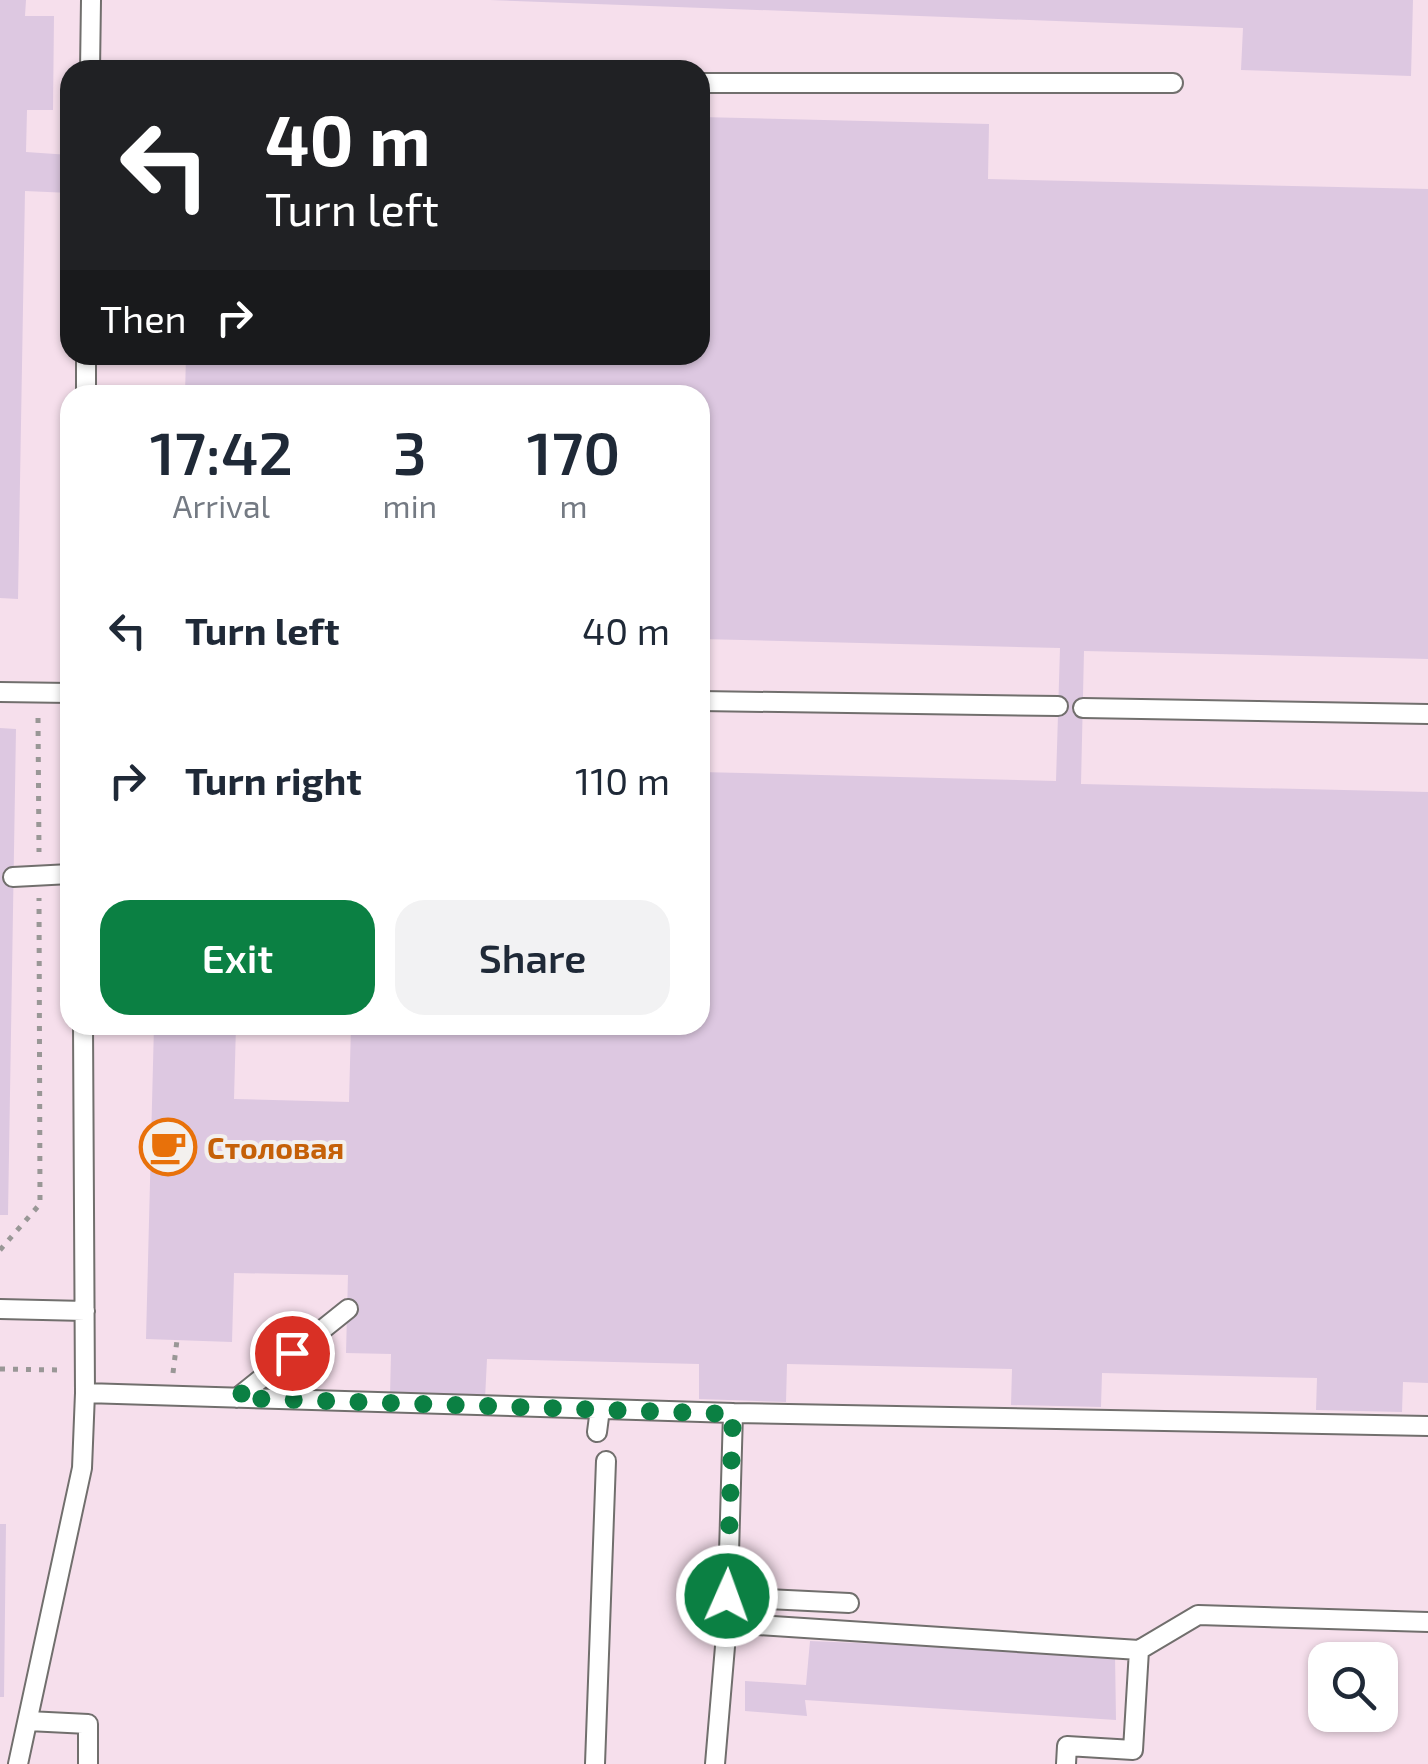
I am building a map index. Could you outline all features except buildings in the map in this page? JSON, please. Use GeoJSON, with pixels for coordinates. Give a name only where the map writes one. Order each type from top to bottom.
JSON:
{"type":"FeatureCollection","features":[{"type":"Feature","properties":{"kind":"lane"},"geometry":{"type":"LineString","coordinates":[[90,60],[91,0]]}},
{"type":"Feature","properties":{"kind":"lane"},"geometry":{"type":"LineString","coordinates":[[710,83],[1173,83]]}},
{"type":"Feature","properties":{"kind":"lane"},"geometry":{"type":"LineString","coordinates":[[0,692],[60,694]]}},
{"type":"Feature","properties":{"kind":"lane"},"geometry":{"type":"LineString","coordinates":[[710,701],[1058,706]]}},
{"type":"Feature","properties":{"kind":"lane"},"geometry":{"type":"LineString","coordinates":[[1082,708],[1428,714]]}},
{"type":"Feature","properties":{"kind":"lane"},"geometry":{"type":"LineString","coordinates":[[14,877],[60,875]]}},
{"type":"Feature","properties":{"kind":"lane"},"geometry":{"type":"LineString","coordinates":[[18,1764],[82,1468],[83,1035]]}},
{"type":"Feature","properties":{"kind":"lane"},"geometry":{"type":"LineString","coordinates":[[0,1309],[85,1311]]}},
{"type":"Feature","properties":{"kind":"lane"},"geometry":{"type":"LineString","coordinates":[[236,1398],[348,1309]]}},
{"type":"Feature","properties":{"kind":"lane"},"geometry":{"type":"LineString","coordinates":[[85,1393],[733,1414],[1428,1426]]}},
{"type":"Feature","properties":{"kind":"lane"},"geometry":{"type":"LineString","coordinates":[[597,1432],[600,1409]]}},
{"type":"Feature","properties":{"kind":"lane"},"geometry":{"type":"LineString","coordinates":[[715,1764],[727,1623],[733,1414]]}},
{"type":"Feature","properties":{"kind":"lane"},"geometry":{"type":"LineString","coordinates":[[595,1764],[606,1461]]}},
{"type":"Feature","properties":{"kind":"lane"},"geometry":{"type":"LineString","coordinates":[[727,1596],[849,1603]]}},
{"type":"Feature","properties":{"kind":"lane"},"geometry":{"type":"LineString","coordinates":[[727,1623],[1139,1650],[1198,1615],[1428,1622]]}},
{"type":"Feature","properties":{"kind":"lane"},"geometry":{"type":"LineString","coordinates":[[1066,1764],[1067,1746],[1132,1750],[1139,1650]]}},
{"type":"Feature","properties":{"kind":"lane"},"geometry":{"type":"LineString","coordinates":[[28,1721],[88,1724],[88,1764]]}},
{"type":"Feature","properties":{"kind":"path"},"geometry":{"type":"LineString","coordinates":[[0,1250],[40,1204],[38,693]]}},
{"type":"Feature","properties":{"kind":"shaded area"},"geometry":{"type":"Polygon","coordinates":[[[0,0],[1428,0],[1428,1764],[0,1764],[0,0]]]}},
{"type":"Feature","properties":{"kind":"place","name":"Столовая"},"geometry":{"type":"Point","coordinates":[168,1147]}},
{"type":"Feature","properties":{"kind":"route"},"geometry":{"type":"LineString","coordinates":[[292,1353],[236,1398],[733,1414],[727,1596]]}}]}
